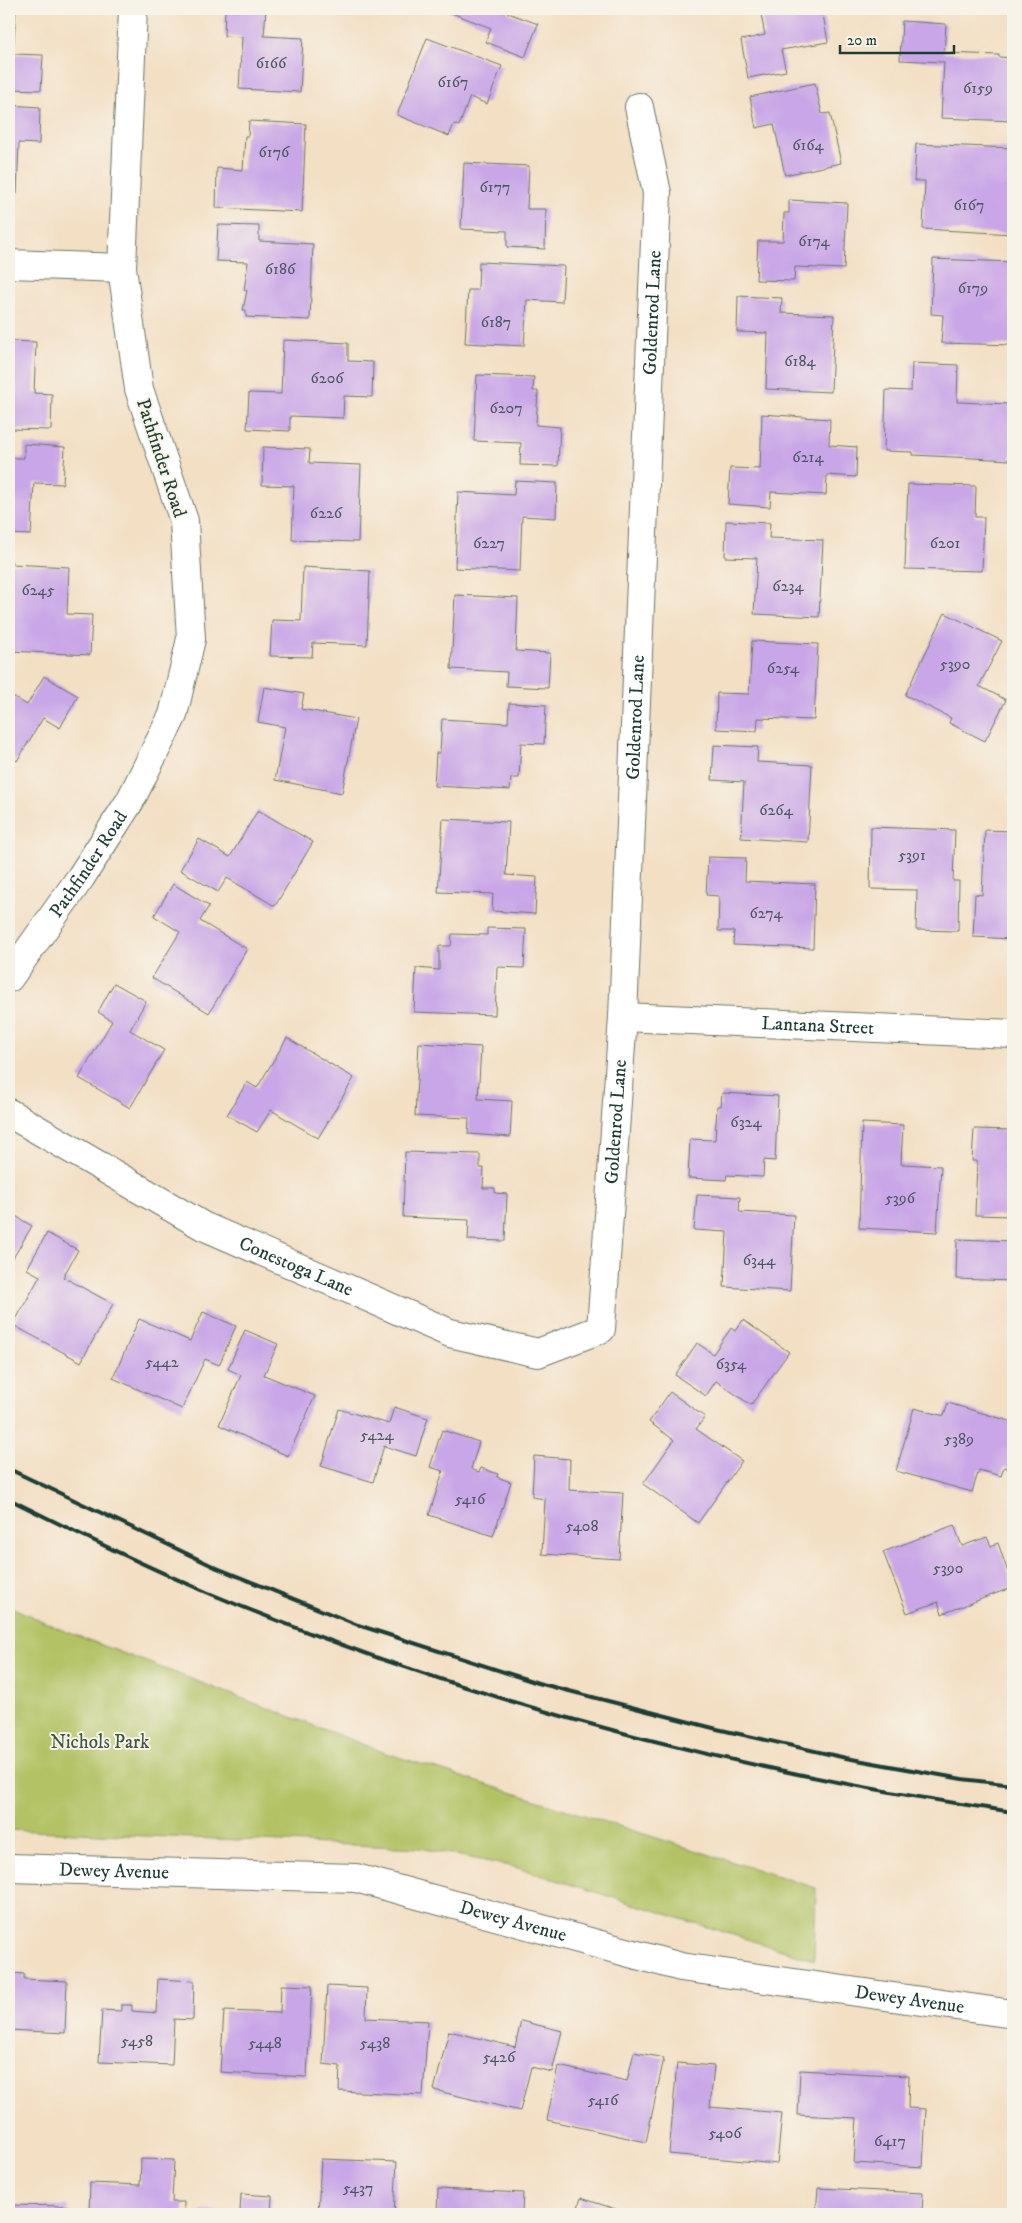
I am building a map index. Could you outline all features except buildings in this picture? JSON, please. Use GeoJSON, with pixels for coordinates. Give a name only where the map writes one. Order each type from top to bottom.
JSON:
{"type":"FeatureCollection","features":[{"type":"Feature","properties":{"kind":"street","name":"Pathfinder Road"},"geometry":{"type":"LineString","coordinates":[[9,978],[81,877],[130,801],[173,715],[191,639],[184,521],[139,389],[122,268],[134,9]]}},
{"type":"Feature","properties":{"kind":"street","name":"Goldenrod Lane"},"geometry":{"type":"LineString","coordinates":[[601,1329],[623,1017],[657,193],[639,107]]}},
{"type":"Feature","properties":{"kind":"street"},"geometry":{"type":"LineString","coordinates":[[9,264],[122,268]]}},
{"type":"Feature","properties":{"kind":"street","name":"Lantana Street"},"geometry":{"type":"LineString","coordinates":[[623,1017],[1013,1034]]}},
{"type":"Feature","properties":{"kind":"street","name":"Conestoga Lane"},"geometry":{"type":"LineString","coordinates":[[9,1114],[203,1226],[450,1333],[538,1353],[601,1329]]}},
{"type":"Feature","properties":{"kind":"street","name":"Dewey Avenue"},"geometry":{"type":"LineString","coordinates":[[9,1868],[356,1878],[680,1967],[1013,2014]]}},
{"type":"Feature","properties":{"kind":"green space","name":"Nichols Park"},"geometry":{"type":"Polygon","coordinates":[[[9,1606],[62,1630],[386,1753],[816,1888],[814,1960],[511,1866],[420,1848],[9,1830],[9,1606]]]}},
{"type":"Feature","properties":{"kind":"railway"},"geometry":{"type":"LineString","coordinates":[[9,1469],[217,1568],[358,1625],[538,1683],[717,1729],[846,1758],[962,1779],[1013,1785]]}},
{"type":"Feature","properties":{"kind":"railway"},"geometry":{"type":"LineString","coordinates":[[9,1499],[134,1560],[211,1594],[406,1668],[505,1699],[605,1728],[706,1754],[910,1796],[1013,1812]]}}]}
